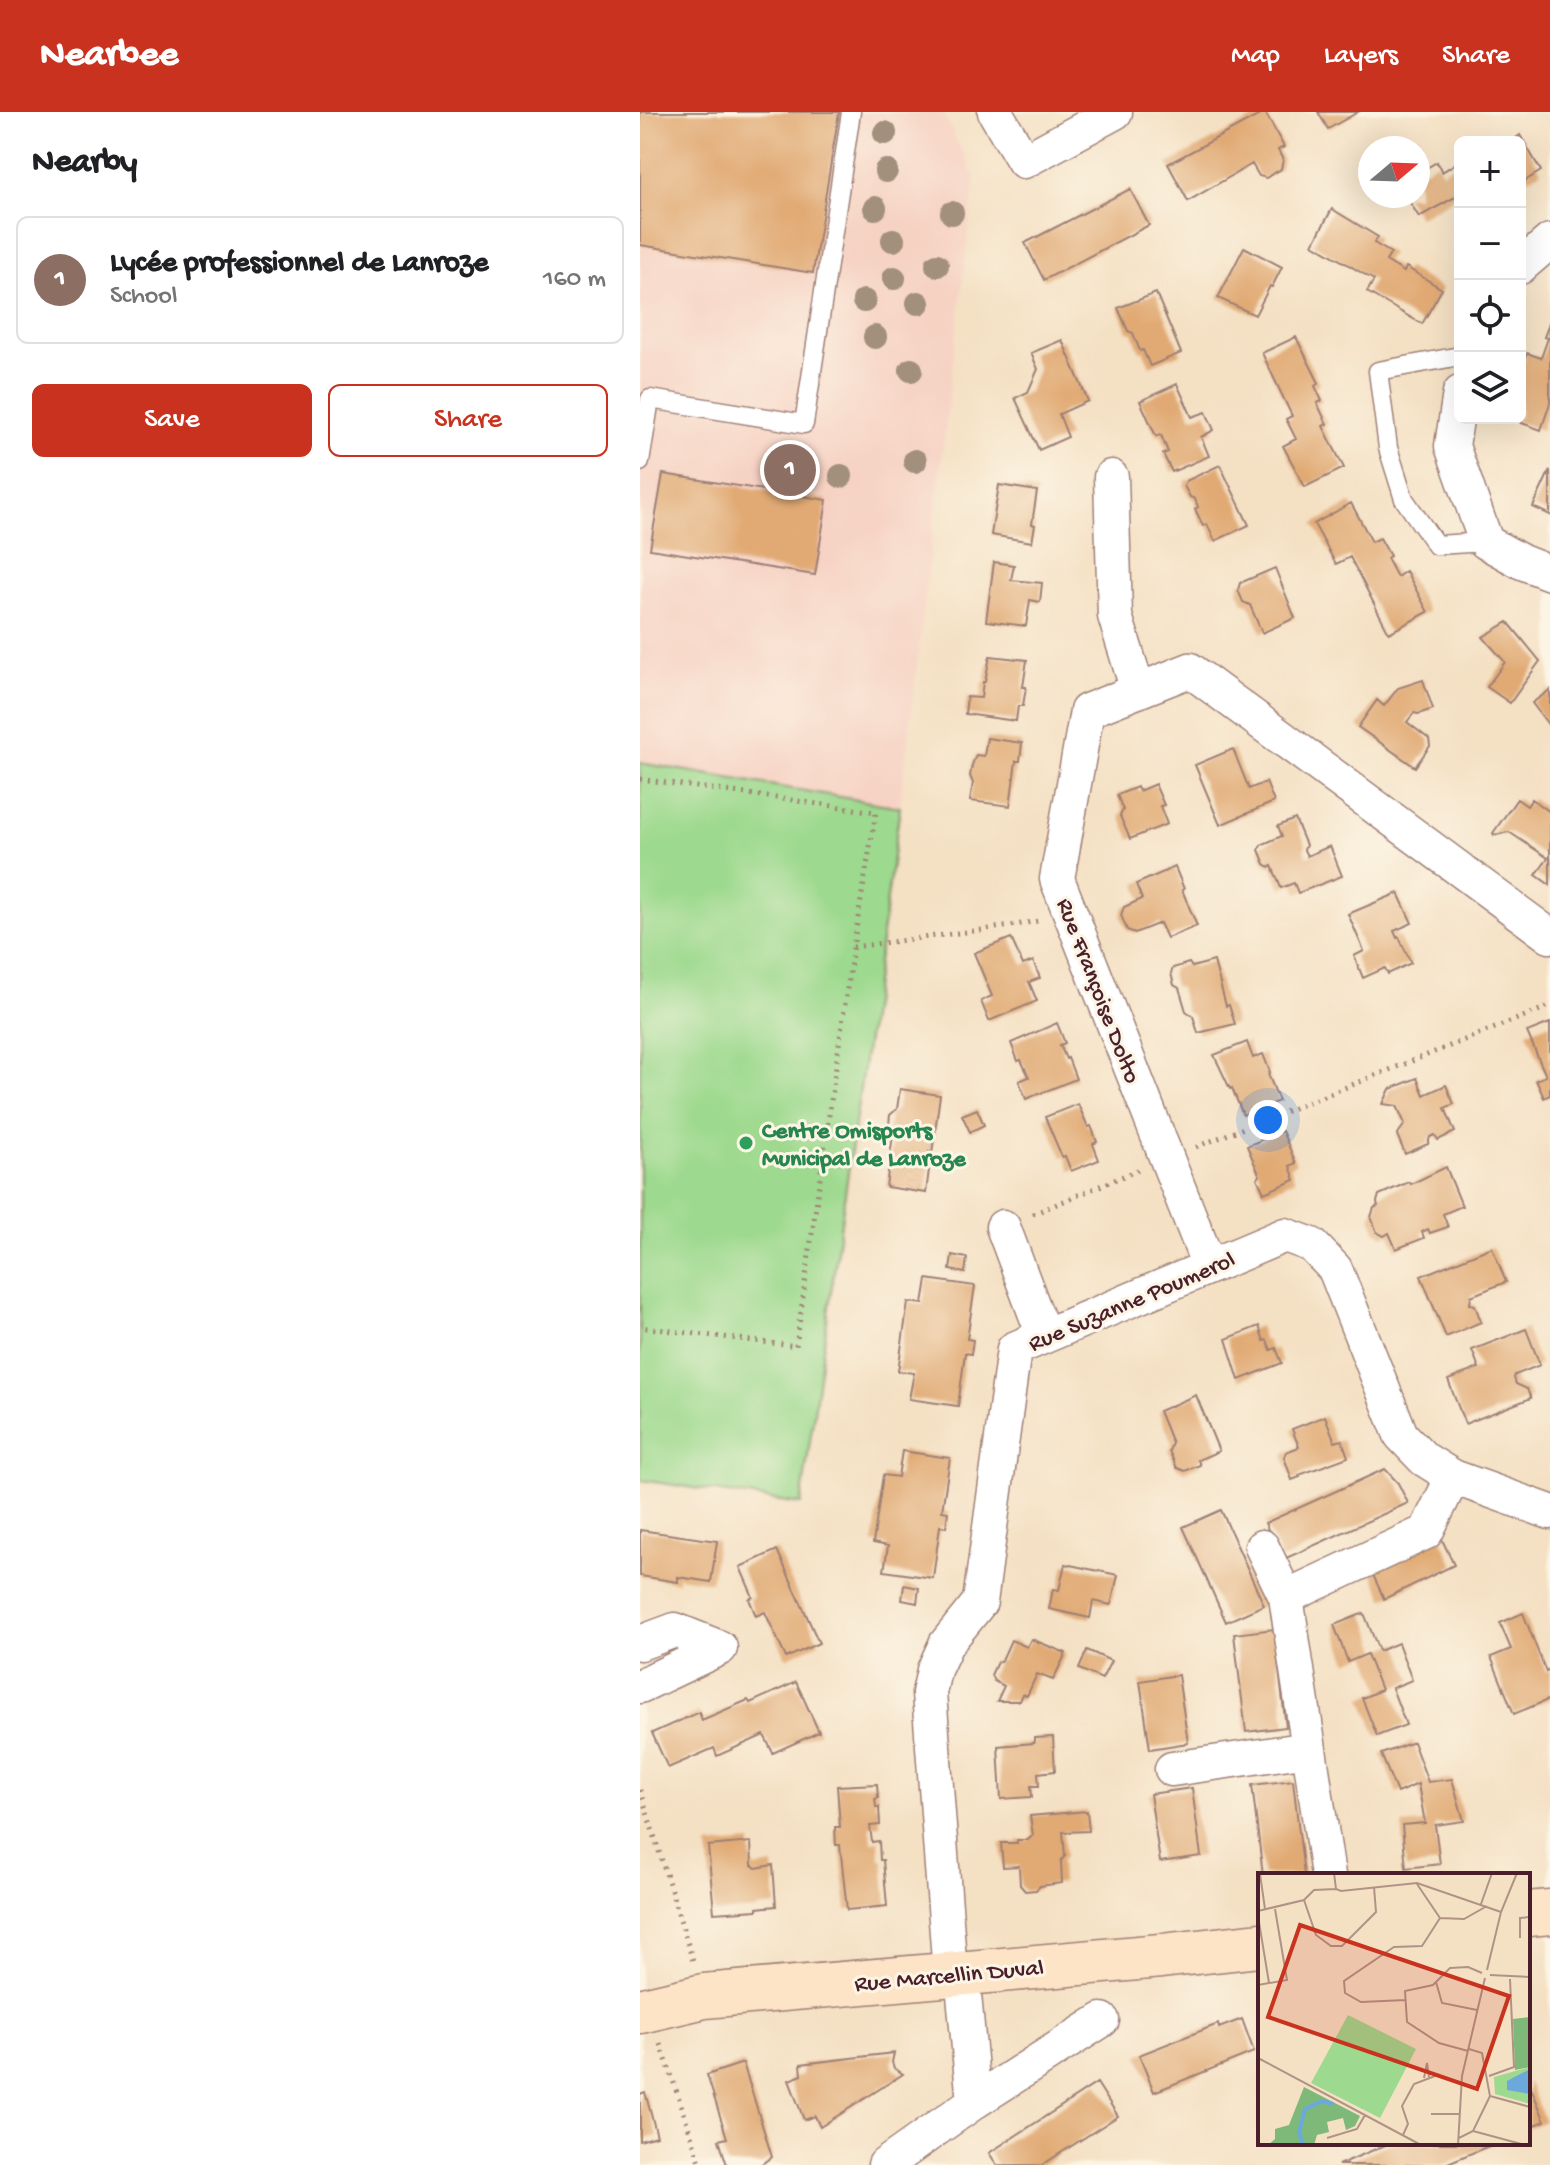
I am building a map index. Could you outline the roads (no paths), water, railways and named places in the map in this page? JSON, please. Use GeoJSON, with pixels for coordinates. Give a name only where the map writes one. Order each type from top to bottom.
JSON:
{"type":"FeatureCollection","features":[{"type":"Feature","properties":{"kind":"main road"},"geometry":{"type":"LineString","coordinates":[[1530,1914],[1550,1912]]}},
{"type":"Feature","properties":{"kind":"main road","name":"Rue Marcellin Duval"},"geometry":{"type":"LineString","coordinates":[[645,2010],[704,1996],[1258,1945]]}},
{"type":"Feature","properties":{"kind":"street"},"geometry":{"type":"LineString","coordinates":[[995,112],[1024,161],[1115,112]]}},
{"type":"Feature","properties":{"kind":"street"},"geometry":{"type":"LineString","coordinates":[[1526,262],[1550,241]]}},
{"type":"Feature","properties":{"kind":"street"},"geometry":{"type":"LineString","coordinates":[[1455,424],[1452,446],[1486,542],[1550,573]]}},
{"type":"Feature","properties":{"kind":"street"},"geometry":{"type":"LineString","coordinates":[[1111,477],[1115,616],[1138,691]]}},
{"type":"Feature","properties":{"kind":"street","name":"Rue Françoise Dolto"},"geometry":{"type":"LineString","coordinates":[[1209,1266],[1057,879],[1087,711],[1190,670],[1550,936]]}},
{"type":"Feature","properties":{"kind":"street"},"geometry":{"type":"LineString","coordinates":[[1003,1227],[1044,1336]]}},
{"type":"Feature","properties":{"kind":"street","name":"Rue Suzanne Poumerol"},"geometry":{"type":"LineString","coordinates":[[956,1973],[929,1693],[934,1670],[946,1644],[980,1602],[1014,1349],[1285,1235],[1312,1245],[1335,1269],[1401,1435],[1424,1459],[1453,1477],[1550,1512]]}},
{"type":"Feature","properties":{"kind":"street"},"geometry":{"type":"LineString","coordinates":[[1286,1597],[1426,1532],[1453,1477]]}},
{"type":"Feature","properties":{"kind":"street"},"geometry":{"type":"LineString","coordinates":[[1262,1547],[1286,1597],[1328,1873]]}},
{"type":"Feature","properties":{"kind":"street"},"geometry":{"type":"LineString","coordinates":[[640,1643],[675,1630],[720,1648],[640,1686]]}},
{"type":"Feature","properties":{"kind":"street"},"geometry":{"type":"LineString","coordinates":[[1172,1769],[1309,1749]]}},
{"type":"Feature","properties":{"kind":"street"},"geometry":{"type":"LineString","coordinates":[[956,1973],[974,2102]]}},
{"type":"Feature","properties":{"kind":"street"},"geometry":{"type":"LineString","coordinates":[[885,2165],[974,2102],[1102,2020]]}},
{"type":"Feature","properties":{"kind":"lane"},"geometry":{"type":"LineString","coordinates":[[640,462],[650,399],[804,424],[851,112]]}},
{"type":"Feature","properties":{"kind":"lane"},"geometry":{"type":"LineString","coordinates":[[1454,357],[1378,371],[1388,448],[1404,499],[1436,545],[1486,542]]}},
{"type":"Feature","properties":{"kind":"place","name":"Lycée professionnel de Lanroze"},"geometry":{"type":"Point","coordinates":[790,470]}},
{"type":"Feature","properties":{"kind":"place","name":"Centre Omisports Municipal de Lanroze"},"geometry":{"type":"Point","coordinates":[746,1143]}}]}
